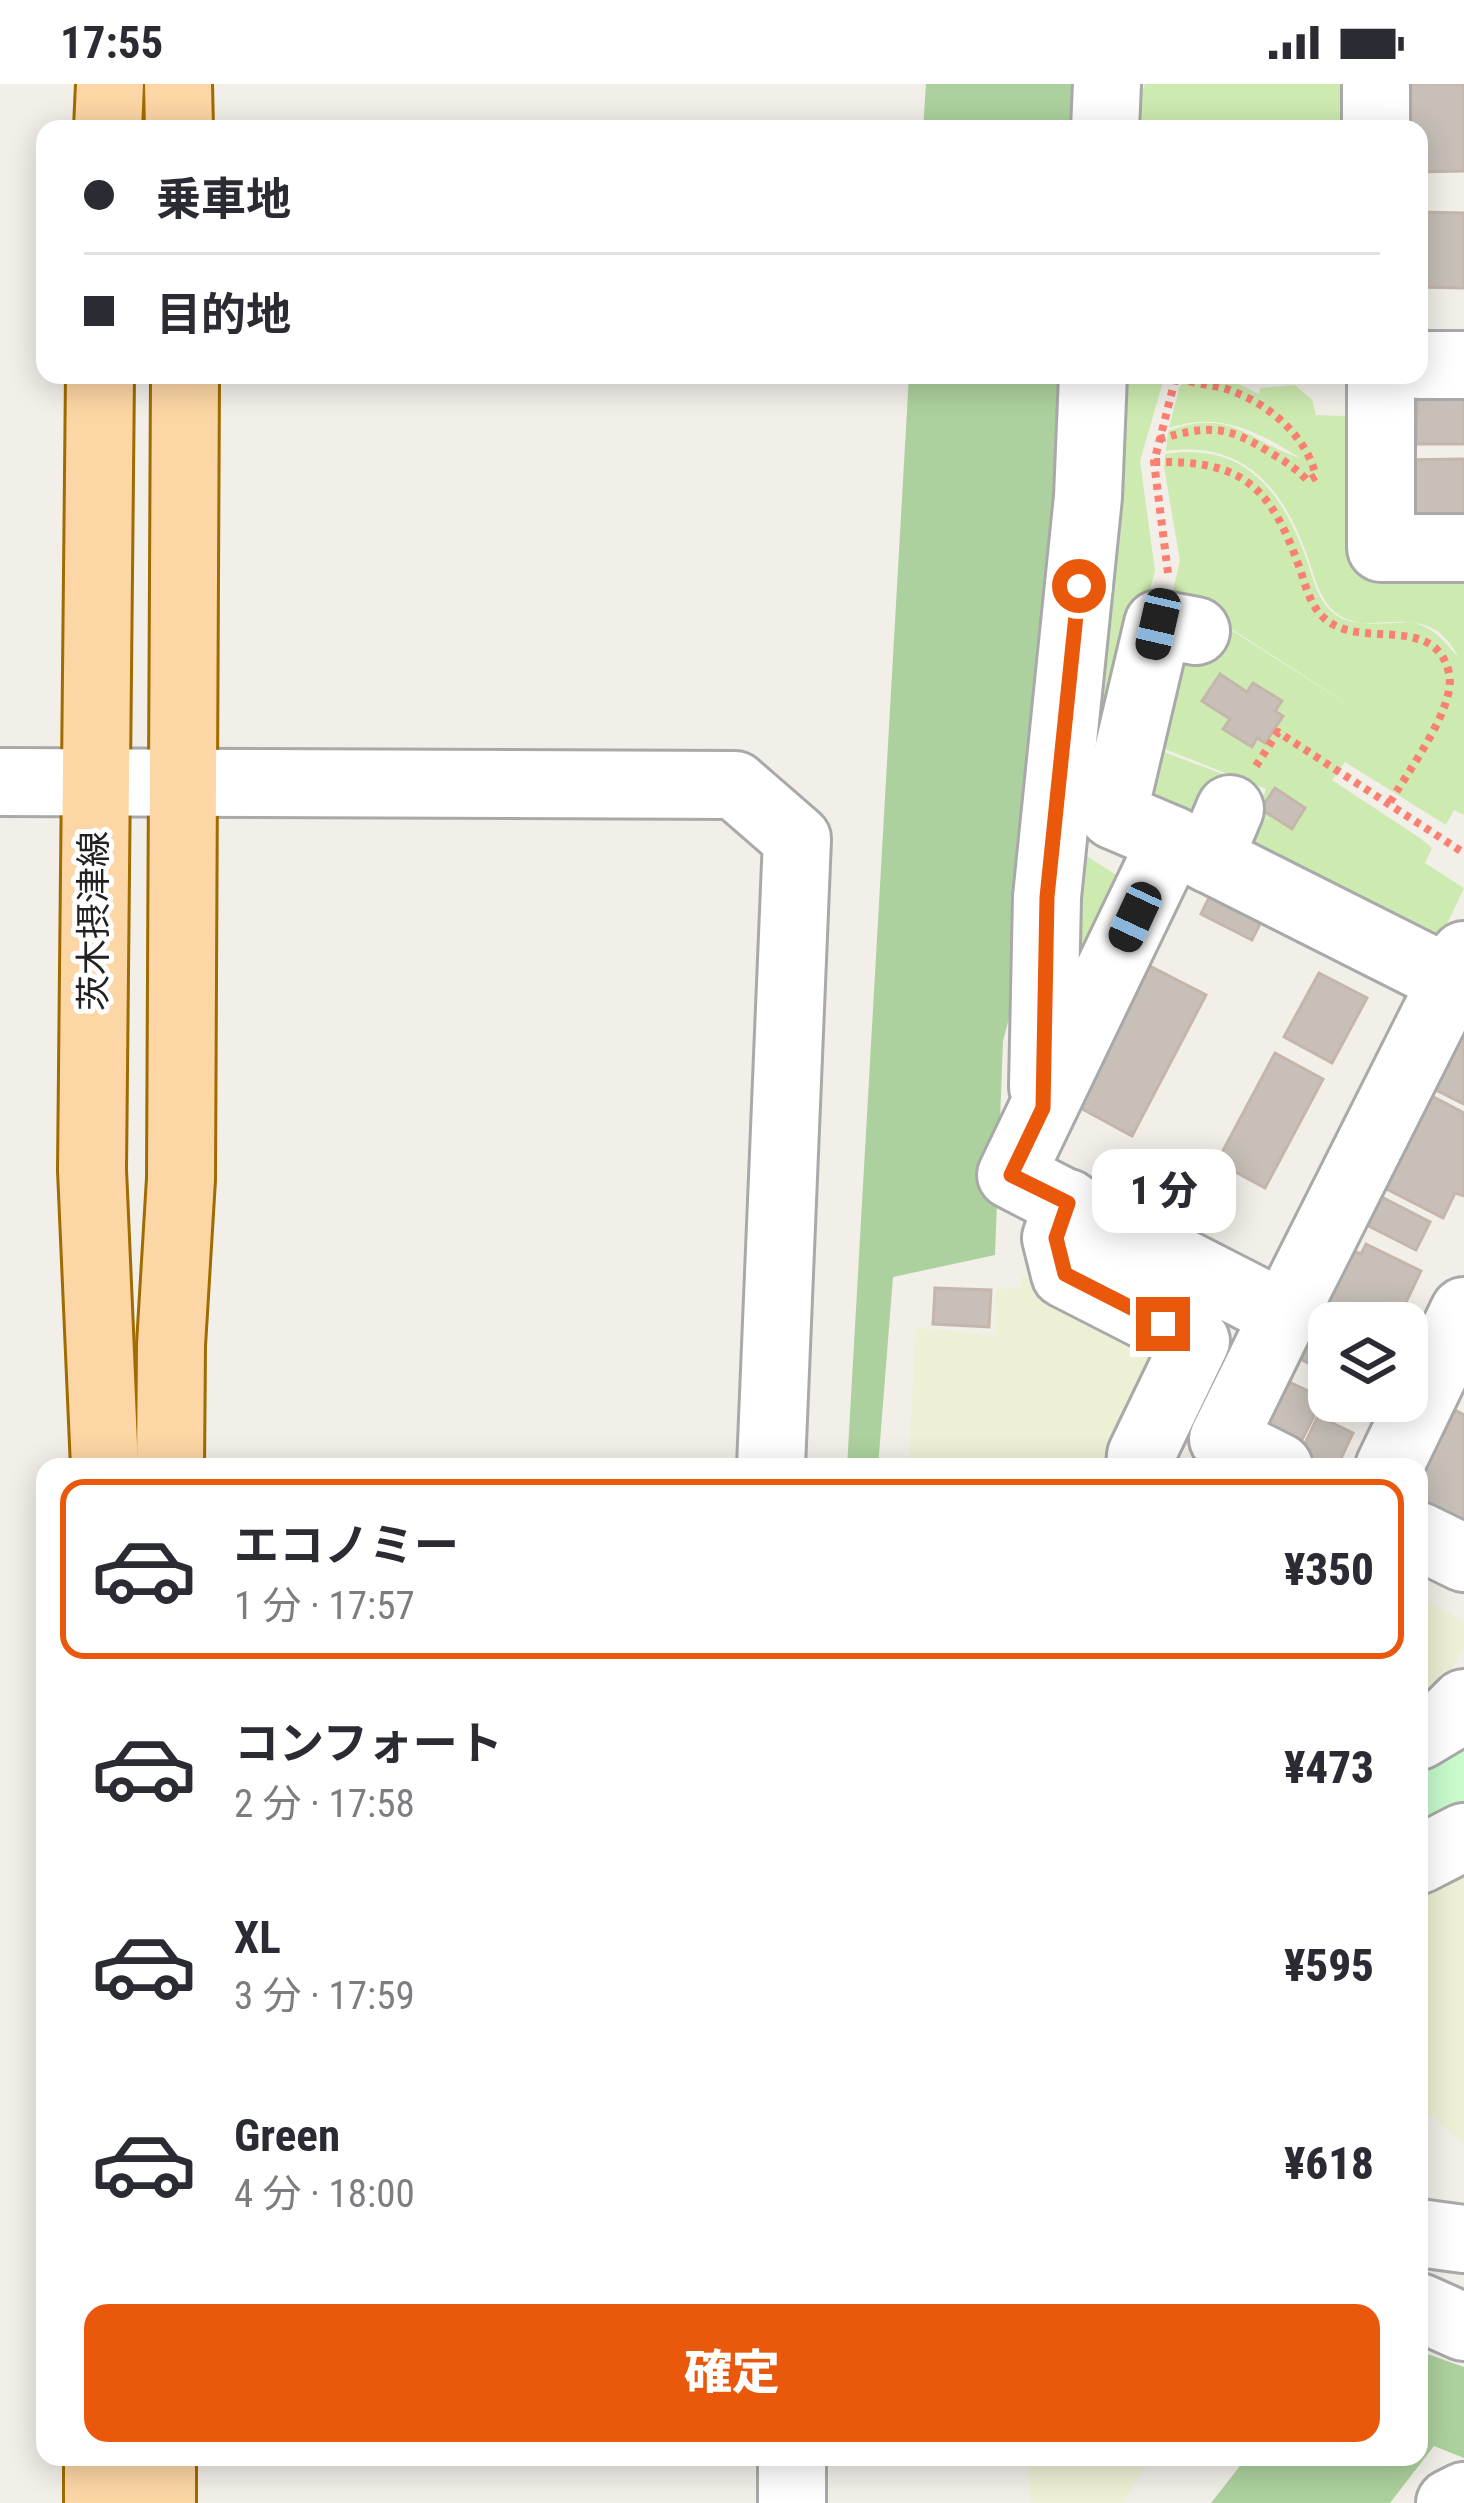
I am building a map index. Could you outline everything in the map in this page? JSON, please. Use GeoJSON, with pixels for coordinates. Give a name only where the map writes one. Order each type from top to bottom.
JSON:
{"type":"FeatureCollection","features":[{"type":"Feature","properties":{"kind":"main road"},"geometry":{"type":"LineString","coordinates":[[108,120],[110,84]]}},
{"type":"Feature","properties":{"kind":"main road"},"geometry":{"type":"LineString","coordinates":[[178,84],[179,120]]}},
{"type":"Feature","properties":{"kind":"main road","name":"茨木摂津線"},"geometry":{"type":"LineString","coordinates":[[100,384],[92,1170],[105,1458]]}},
{"type":"Feature","properties":{"kind":"main road"},"geometry":{"type":"LineString","coordinates":[[170,1458],[181,1179],[185,384]]}},
{"type":"Feature","properties":{"kind":"main road"},"geometry":{"type":"LineString","coordinates":[[98,2466],[98,2503]]}},
{"type":"Feature","properties":{"kind":"main road"},"geometry":{"type":"LineString","coordinates":[[161,2503],[162,2466]]}},
{"type":"Feature","properties":{"kind":"street"},"geometry":{"type":"LineString","coordinates":[[1105,120],[1107,84]]}},
{"type":"Feature","properties":{"kind":"street"},"geometry":{"type":"LineString","coordinates":[[1376,84],[1376,120]]}},
{"type":"Feature","properties":{"kind":"street"},"geometry":{"type":"LineString","coordinates":[[1428,365],[1464,365]]}},
{"type":"Feature","properties":{"kind":"street"},"geometry":{"type":"LineString","coordinates":[[1043,1108],[1047,897],[1088,497],[1094,384]]}},
{"type":"Feature","properties":{"kind":"street"},"geometry":{"type":"LineString","coordinates":[[1381,384],[1381,548],[1464,548]]}},
{"type":"Feature","properties":{"kind":"street"},"geometry":{"type":"LineString","coordinates":[[1196,632],[1158,624],[1113,815],[1204,836],[1460,974],[1223,1439],[1261,1458]]}},
{"type":"Feature","properties":{"kind":"street"},"geometry":{"type":"LineString","coordinates":[[0,782],[735,785],[797,839],[771,1458]]}},
{"type":"Feature","properties":{"kind":"street"},"geometry":{"type":"LineString","coordinates":[[1204,836],[1043,1108],[1011,1175],[1284,1315]]}},
{"type":"Feature","properties":{"kind":"street"},"geometry":{"type":"LineString","coordinates":[[1068,1203],[1056,1238],[1065,1274],[1196,1342],[1141,1458]]}},
{"type":"Feature","properties":{"kind":"street"},"geometry":{"type":"LineString","coordinates":[[1393,1458],[1464,1311]]}},
{"type":"Feature","properties":{"kind":"street"},"geometry":{"type":"LineString","coordinates":[[1428,1540],[1464,1558]]}},
{"type":"Feature","properties":{"kind":"street"},"geometry":{"type":"LineString","coordinates":[[1428,1731],[1464,1702]]}},
{"type":"Feature","properties":{"kind":"street"},"geometry":{"type":"LineString","coordinates":[[1428,1855],[1464,1837]]}},
{"type":"Feature","properties":{"kind":"street"},"geometry":{"type":"LineString","coordinates":[[1428,2234],[1464,2240]]}},
{"type":"Feature","properties":{"kind":"street"},"geometry":{"type":"LineString","coordinates":[[1428,2312],[1464,2327]]}},
{"type":"Feature","properties":{"kind":"street"},"geometry":{"type":"LineString","coordinates":[[792,2503],[793,2466]]}},
{"type":"Feature","properties":{"kind":"street"},"geometry":{"type":"LineString","coordinates":[[1450,2503],[1464,2496]]}},
{"type":"Feature","properties":{"kind":"path"},"geometry":{"type":"LineString","coordinates":[[1166,542],[1154,462],[1175,384]]}},
{"type":"Feature","properties":{"kind":"path"},"geometry":{"type":"LineString","coordinates":[[1159,440],[1192,430],[1224,429],[1290,463],[1308,481],[1316,476],[1298,438],[1275,415],[1231,390],[1193,384]]}},
{"type":"Feature","properties":{"kind":"path"},"geometry":{"type":"LineString","coordinates":[[1154,462],[1204,463],[1245,479],[1275,510],[1312,604],[1325,620],[1358,634],[1415,636],[1442,656],[1450,680],[1446,706],[1389,804]]}},
{"type":"Feature","properties":{"kind":"path"},"geometry":{"type":"LineString","coordinates":[[1277,732],[1464,853]]}},
{"type":"Feature","properties":{"kind":"green space"},"geometry":{"type":"Polygon","coordinates":[[[926,84],[1086,84],[1084,120],[924,120],[926,84]]]}},
{"type":"Feature","properties":{"kind":"green space"},"geometry":{"type":"Polygon","coordinates":[[[1145,84],[1347,84],[1348,120],[1131,120],[1145,84]]]}},
{"type":"Feature","properties":{"kind":"green space"},"geometry":{"type":"Polygon","coordinates":[[[908,384],[1067,384],[1025,958],[1003,1041],[995,1255],[893,1277],[879,1458],[848,1458],[908,384]]]}},
{"type":"Feature","properties":{"kind":"green space"},"geometry":{"type":"Polygon","coordinates":[[[1105,384],[1162,384],[1140,461],[1155,571],[1082,853],[1129,883],[1060,1030],[1105,384]]]}},
{"type":"Feature","properties":{"kind":"green space"},"geometry":{"type":"Polygon","coordinates":[[[1182,384],[1238,384],[1259,394],[1260,388],[1295,385],[1312,400],[1316,415],[1347,416],[1348,454],[1359,455],[1464,567],[1464,815],[1454,810],[1446,825],[1345,762],[1332,780],[1420,838],[1432,848],[1425,863],[1464,888],[1435,950],[1238,857],[1256,813],[1271,820],[1258,811],[1266,789],[1157,746],[1186,601],[1372,720],[1187,600],[1172,594],[1180,561],[1165,454],[1217,455],[1256,476],[1272,493],[1296,534],[1318,591],[1329,609],[1349,621],[1364,623],[1336,613],[1325,601],[1286,509],[1257,474],[1218,453],[1194,450],[1166,451],[1168,431],[1208,423],[1224,425],[1300,458],[1237,426],[1222,423],[1205,422],[1169,428],[1182,384]],[[1425,626],[1458,657],[1445,638],[1425,626]],[[1220,674],[1202,701],[1229,719],[1224,729],[1251,747],[1282,716],[1275,711],[1281,701],[1254,683],[1247,692],[1220,674]]]}},
{"type":"Feature","properties":{"kind":"green space"},"geometry":{"type":"Polygon","coordinates":[[[1153,748],[1223,774],[1215,796],[1195,818],[1126,806],[1153,748]]]}},
{"type":"Feature","properties":{"kind":"green space"},"geometry":{"type":"Polygon","coordinates":[[[1022,1275],[1156,1341],[1167,1370],[1123,1458],[909,1458],[916,1327],[996,1336],[996,1289],[1021,1287],[1022,1275]]]}},
{"type":"Feature","properties":{"kind":"green space"},"geometry":{"type":"Polygon","coordinates":[[[1428,1602],[1464,1621],[1464,1647],[1445,1681],[1428,1699],[1428,1602]]]}},
{"type":"Feature","properties":{"kind":"green space"},"geometry":{"type":"Polygon","coordinates":[[[1464,1727],[1464,1806],[1428,1827],[1428,1749],[1464,1727]]]}},
{"type":"Feature","properties":{"kind":"green space"},"geometry":{"type":"Polygon","coordinates":[[[1464,1871],[1464,2144],[1428,2114],[1428,1890],[1464,1871]]]}},
{"type":"Feature","properties":{"kind":"green space"},"geometry":{"type":"Polygon","coordinates":[[[1428,2354],[1464,2367],[1464,2458],[1434,2446],[1428,2454],[1428,2354]]]}},
{"type":"Feature","properties":{"kind":"green space"},"geometry":{"type":"Polygon","coordinates":[[[1028,2466],[1146,2466],[1123,2503],[1031,2503],[1028,2466]]]}},
{"type":"Feature","properties":{"kind":"green space"},"geometry":{"type":"Polygon","coordinates":[[[1240,2466],[1419,2466],[1390,2503],[1211,2503],[1240,2466]]]}},
{"type":"Feature","properties":{"kind":"building"},"geometry":{"type":"Polygon","coordinates":[[[1396,84],[1464,84],[1464,171],[1428,172],[1428,120],[1397,120],[1396,84]]]}},
{"type":"Feature","properties":{"kind":"building"},"geometry":{"type":"Polygon","coordinates":[[[1428,212],[1464,213],[1464,288],[1428,287],[1428,212]]]}},
{"type":"Feature","properties":{"kind":"building"},"geometry":{"type":"Polygon","coordinates":[[[1418,387],[1464,387],[1464,444],[1416,444],[1418,387]]]}},
{"type":"Feature","properties":{"kind":"building"},"geometry":{"type":"Polygon","coordinates":[[[1464,459],[1464,532],[1399,534],[1398,460],[1464,459]]]}},
{"type":"Feature","properties":{"kind":"building"},"geometry":{"type":"Polygon","coordinates":[[[1220,674],[1247,692],[1253,683],[1282,701],[1275,711],[1283,716],[1265,743],[1257,738],[1252,747],[1223,729],[1230,719],[1202,701],[1220,674]]]}},
{"type":"Feature","properties":{"kind":"building"},"geometry":{"type":"Polygon","coordinates":[[[1275,788],[1305,808],[1292,829],[1261,809],[1275,788]]]}},
{"type":"Feature","properties":{"kind":"building"},"geometry":{"type":"Polygon","coordinates":[[[1215,885],[1266,912],[1252,940],[1201,914],[1215,885]]]}},
{"type":"Feature","properties":{"kind":"building"},"geometry":{"type":"Polygon","coordinates":[[[1144,963],[1206,995],[1132,1136],[1071,1103],[1144,963]]]}},
{"type":"Feature","properties":{"kind":"building"},"geometry":{"type":"Polygon","coordinates":[[[1319,973],[1367,998],[1332,1063],[1284,1037],[1319,973]]]}},
{"type":"Feature","properties":{"kind":"building"},"geometry":{"type":"Polygon","coordinates":[[[1464,1026],[1464,1104],[1432,1088],[1464,1026]]]}},
{"type":"Feature","properties":{"kind":"building"},"geometry":{"type":"Polygon","coordinates":[[[1275,1053],[1323,1079],[1265,1188],[1217,1162],[1275,1053]]]}},
{"type":"Feature","properties":{"kind":"building"},"geometry":{"type":"Polygon","coordinates":[[[1430,1095],[1464,1113],[1464,1196],[1455,1193],[1443,1218],[1383,1187],[1430,1095]]]}},
{"type":"Feature","properties":{"kind":"building"},"geometry":{"type":"Polygon","coordinates":[[[1370,1191],[1430,1222],[1416,1250],[1355,1219],[1370,1191]]]}},
{"type":"Feature","properties":{"kind":"building"},"geometry":{"type":"Polygon","coordinates":[[[1366,1244],[1421,1271],[1406,1302],[1320,1302],[1346,1247],[1361,1254],[1366,1244]]]}},
{"type":"Feature","properties":{"kind":"building"},"geometry":{"type":"Polygon","coordinates":[[[935,1288],[991,1290],[989,1327],[933,1324],[935,1288]]]}},
{"type":"Feature","properties":{"kind":"building"},"geometry":{"type":"Polygon","coordinates":[[[1308,1327],[1308,1363],[1294,1356],[1308,1327]]]}},
{"type":"Feature","properties":{"kind":"building"},"geometry":{"type":"Polygon","coordinates":[[[1283,1379],[1308,1391],[1311,1422],[1295,1454],[1256,1435],[1283,1379]]]}},
{"type":"Feature","properties":{"kind":"building"},"geometry":{"type":"Polygon","coordinates":[[[1455,1410],[1464,1415],[1464,1522],[1428,1513],[1426,1458],[1434,1433],[1441,1436],[1455,1410]]]}},
{"type":"Feature","properties":{"kind":"building"},"geometry":{"type":"Polygon","coordinates":[[[1315,1422],[1330,1422],[1353,1433],[1341,1458],[1299,1456],[1315,1422]]]}},
{"type":"Feature","properties":{"kind":"route"},"geometry":{"type":"LineString","coordinates":[[1079,586],[1047,897],[1043,1108],[1011,1175],[1068,1203],[1056,1238],[1065,1274],[1163,1324]]}}]}
